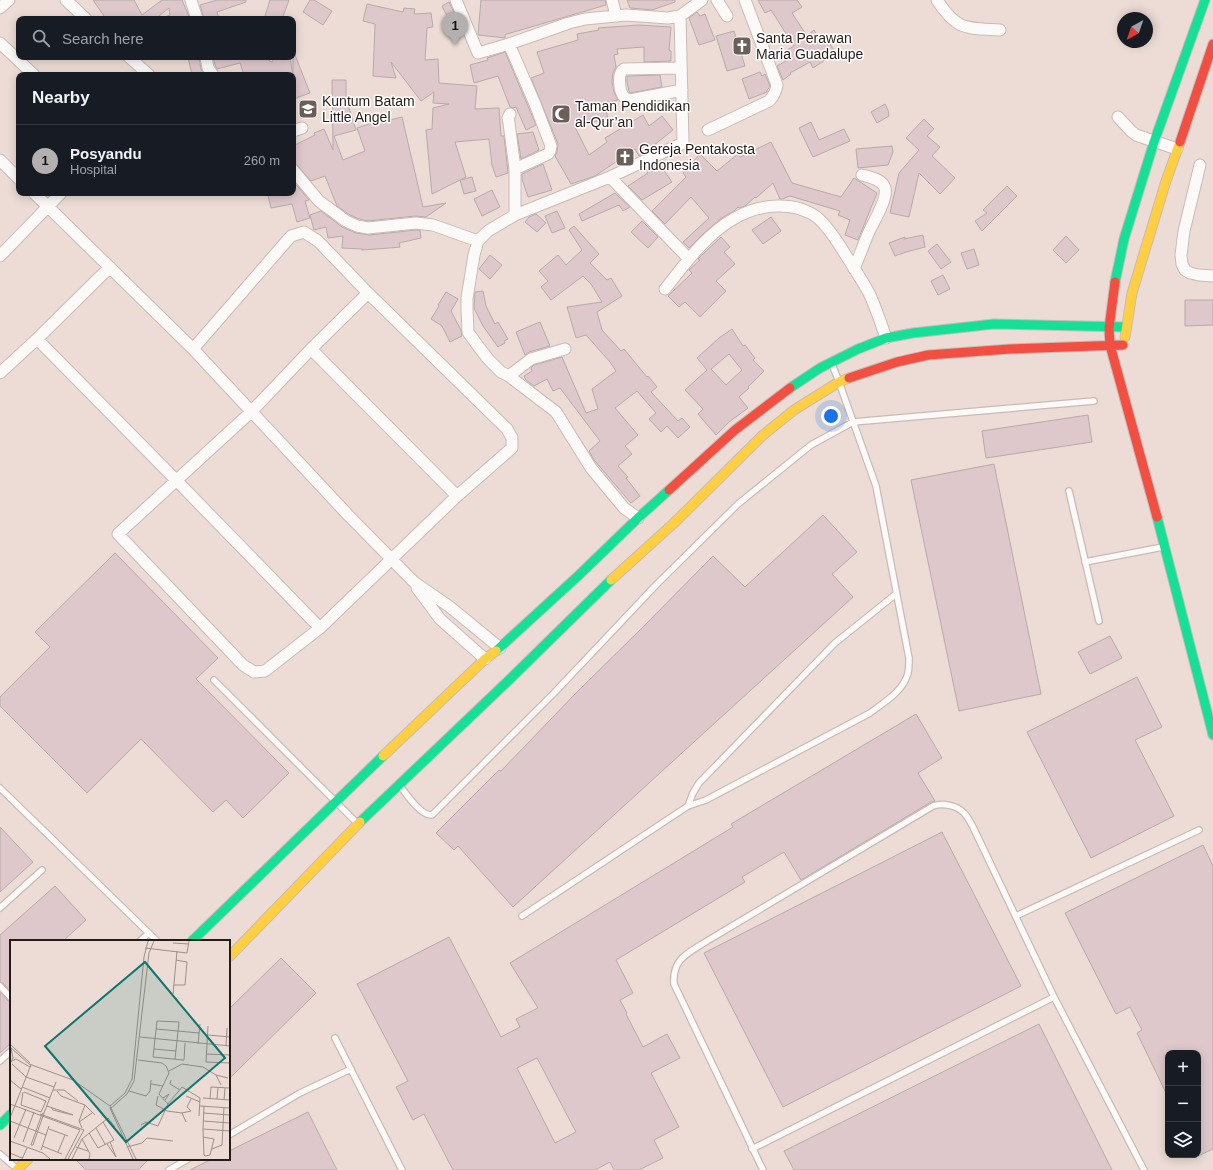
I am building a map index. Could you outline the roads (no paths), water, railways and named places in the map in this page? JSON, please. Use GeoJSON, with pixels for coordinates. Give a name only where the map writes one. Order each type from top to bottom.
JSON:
{"type":"FeatureCollection","features":[{"type":"Feature","properties":{"kind":"street"},"geometry":{"type":"LineString","coordinates":[[0,8],[9,0]]}},
{"type":"Feature","properties":{"kind":"street"},"geometry":{"type":"LineString","coordinates":[[66,0],[83,16]]}},
{"type":"Feature","properties":{"kind":"street"},"geometry":{"type":"LineString","coordinates":[[191,0],[196,16]]}},
{"type":"Feature","properties":{"kind":"street"},"geometry":{"type":"LineString","coordinates":[[456,0],[478,53],[585,19],[626,15],[668,18],[680,16],[702,0]]}},
{"type":"Feature","properties":{"kind":"street"},"geometry":{"type":"LineString","coordinates":[[612,0],[616,16]]}},
{"type":"Feature","properties":{"kind":"street"},"geometry":{"type":"LineString","coordinates":[[717,0],[727,16]]}},
{"type":"Feature","properties":{"kind":"street"},"geometry":{"type":"LineString","coordinates":[[708,130],[769,101],[776,92],[777,85],[745,0]]}},
{"type":"Feature","properties":{"kind":"street"},"geometry":{"type":"LineString","coordinates":[[937,0],[948,16],[964,27],[973,29],[1000,30]]}},
{"type":"Feature","properties":{"kind":"street"},"geometry":{"type":"LineString","coordinates":[[1205,0],[1154,142],[1124,240],[1115,284],[1109,328],[1110,345],[1115,366],[1165,547],[1213,735]]}},
{"type":"Feature","properties":{"kind":"street"},"geometry":{"type":"LineString","coordinates":[[638,518],[624,508],[591,468],[556,412],[509,376],[501,372],[478,346],[468,332],[467,298],[478,240],[488,231],[515,214],[610,177],[683,143],[680,16]]}},
{"type":"Feature","properties":{"kind":"street"},"geometry":{"type":"LineString","coordinates":[[0,43],[16,58]]}},
{"type":"Feature","properties":{"kind":"street"},"geometry":{"type":"LineString","coordinates":[[509,44],[551,146],[548,154],[516,169]]}},
{"type":"Feature","properties":{"kind":"street"},"geometry":{"type":"LineString","coordinates":[[1115,366],[1123,345],[1132,293],[1166,181],[1213,44]]}},
{"type":"Feature","properties":{"kind":"street"},"geometry":{"type":"LineString","coordinates":[[18,60],[31,72]]}},
{"type":"Feature","properties":{"kind":"street"},"geometry":{"type":"LineString","coordinates":[[132,60],[146,72]]}},
{"type":"Feature","properties":{"kind":"street"},"geometry":{"type":"LineString","coordinates":[[207,60],[208,68],[211,72]]}},
{"type":"Feature","properties":{"kind":"street"},"geometry":{"type":"LineString","coordinates":[[681,68],[624,69],[620,73],[619,80],[622,96],[630,100],[682,90]]}},
{"type":"Feature","properties":{"kind":"street"},"geometry":{"type":"LineString","coordinates":[[510,114],[508,118],[516,169],[515,214]]}},
{"type":"Feature","properties":{"kind":"street"},"geometry":{"type":"LineString","coordinates":[[1118,117],[1136,135],[1177,149]]}},
{"type":"Feature","properties":{"kind":"street"},"geometry":{"type":"LineString","coordinates":[[0,160],[16,176]]}},
{"type":"Feature","properties":{"kind":"street"},"geometry":{"type":"LineString","coordinates":[[1200,165],[1184,231],[1180,255],[1185,270],[1199,276],[1213,276]]}},
{"type":"Feature","properties":{"kind":"street"},"geometry":{"type":"LineString","coordinates":[[296,174],[319,202],[346,221],[357,226],[368,228],[416,223],[433,224],[478,240]]}},
{"type":"Feature","properties":{"kind":"street"},"geometry":{"type":"LineString","coordinates":[[854,269],[868,233],[878,215],[885,193],[885,189],[879,181],[862,174]]}},
{"type":"Feature","properties":{"kind":"street"},"geometry":{"type":"LineString","coordinates":[[610,177],[690,259]]}},
{"type":"Feature","properties":{"kind":"street"},"geometry":{"type":"LineString","coordinates":[[37,196],[193,350],[391,560],[414,582],[450,607],[500,648]]}},
{"type":"Feature","properties":{"kind":"street"},"geometry":{"type":"LineString","coordinates":[[0,256],[58,196]]}},
{"type":"Feature","properties":{"kind":"street"},"geometry":{"type":"LineString","coordinates":[[665,289],[690,259],[714,234],[735,218],[755,209],[773,206],[790,206],[817,217],[827,227],[868,293],[886,338]]}},
{"type":"Feature","properties":{"kind":"street"},"geometry":{"type":"LineString","coordinates":[[193,350],[291,236],[304,232],[318,241],[368,294],[507,428],[512,438],[512,448],[457,496],[320,628],[265,671],[254,672],[243,665],[118,534],[252,411],[311,349],[368,294]]}},
{"type":"Feature","properties":{"kind":"street"},"geometry":{"type":"LineString","coordinates":[[0,373],[110,267]]}},
{"type":"Feature","properties":{"kind":"street"},"geometry":{"type":"LineString","coordinates":[[193,940],[410,729],[485,659],[500,648],[580,579],[638,518],[735,430],[794,385],[831,362],[858,349],[886,338],[913,333],[994,324],[1126,328]]}},
{"type":"Feature","properties":{"kind":"street"},"geometry":{"type":"LineString","coordinates":[[37,339],[177,480],[320,628]]}},
{"type":"Feature","properties":{"kind":"street"},"geometry":{"type":"LineString","coordinates":[[230,956],[358,824],[508,681],[593,593],[674,523],[763,435],[794,410],[839,382],[897,362],[928,355],[1010,349],[1123,345]]}},
{"type":"Feature","properties":{"kind":"street"},"geometry":{"type":"LineString","coordinates":[[311,349],[457,496]]}},
{"type":"Feature","properties":{"kind":"street"},"geometry":{"type":"LineString","coordinates":[[509,376],[530,359],[564,349]]}},
{"type":"Feature","properties":{"kind":"street"},"geometry":{"type":"LineString","coordinates":[[414,582],[440,619],[485,659]]}},
{"type":"Feature","properties":{"kind":"street"},"geometry":{"type":"LineString","coordinates":[[0,1125],[10,1115]]}},
{"type":"Feature","properties":{"kind":"street"},"geometry":{"type":"LineString","coordinates":[[17,1170],[27,1160]]}},
{"type":"Feature","properties":{"kind":"lane"},"geometry":{"type":"LineString","coordinates":[[522,916],[688,806],[706,800],[870,713],[891,697],[903,685],[908,672],[909,658],[876,486],[831,362]]}},
{"type":"Feature","properties":{"kind":"lane"},"geometry":{"type":"LineString","coordinates":[[399,785],[419,809],[426,814],[432,815],[555,692],[657,584],[738,504],[811,445],[853,422],[1094,401]]}},
{"type":"Feature","properties":{"kind":"lane"},"geometry":{"type":"LineString","coordinates":[[1069,491],[1099,621]]}},
{"type":"Feature","properties":{"kind":"lane"},"geometry":{"type":"LineString","coordinates":[[1085,562],[1165,547]]}},
{"type":"Feature","properties":{"kind":"lane"},"geometry":{"type":"LineString","coordinates":[[688,806],[699,783],[835,643],[896,594]]}},
{"type":"Feature","properties":{"kind":"lane"},"geometry":{"type":"LineString","coordinates":[[214,680],[358,824]]}},
{"type":"Feature","properties":{"kind":"lane"},"geometry":{"type":"LineString","coordinates":[[0,788],[156,940]]}},
{"type":"Feature","properties":{"kind":"lane"},"geometry":{"type":"LineString","coordinates":[[763,1170],[674,984],[673,976],[678,961],[686,954],[707,941],[926,810],[941,804],[952,806],[963,811],[973,826],[1054,997],[1144,1170]]}},
{"type":"Feature","properties":{"kind":"lane"},"geometry":{"type":"LineString","coordinates":[[1016,916],[1199,830]]}},
{"type":"Feature","properties":{"kind":"lane"},"geometry":{"type":"LineString","coordinates":[[0,908],[42,870]]}},
{"type":"Feature","properties":{"kind":"lane"},"geometry":{"type":"LineString","coordinates":[[141,940],[149,933]]}},
{"type":"Feature","properties":{"kind":"lane"},"geometry":{"type":"LineString","coordinates":[[0,986],[10,997]]}},
{"type":"Feature","properties":{"kind":"lane"},"geometry":{"type":"LineString","coordinates":[[752,1149],[1054,997]]}},
{"type":"Feature","properties":{"kind":"lane"},"geometry":{"type":"LineString","coordinates":[[335,1038],[399,1169]]}},
{"type":"Feature","properties":{"kind":"lane"},"geometry":{"type":"LineString","coordinates":[[0,1061],[10,1053]]}},
{"type":"Feature","properties":{"kind":"lane"},"geometry":{"type":"LineString","coordinates":[[230,1134],[300,1093],[351,1069]]}},
{"type":"Feature","properties":{"kind":"lane"},"geometry":{"type":"LineString","coordinates":[[0,1154],[17,1170]]}},
{"type":"Feature","properties":{"kind":"lane"},"geometry":{"type":"LineString","coordinates":[[169,1170],[186,1160]]}},
{"type":"Feature","properties":{"kind":"place","name":"Posyandu"},"geometry":{"type":"Point","coordinates":[455,45]}},
{"type":"Feature","properties":{"kind":"place","name":"Santa Perawan Maria Guadalupe"},"geometry":{"type":"Point","coordinates":[742,46]}},
{"type":"Feature","properties":{"kind":"place","name":"Kuntum Batam Little Angel"},"geometry":{"type":"Point","coordinates":[308,109]}},
{"type":"Feature","properties":{"kind":"place","name":"Taman Pendidikan al-Qur’an"},"geometry":{"type":"Point","coordinates":[561,114]}},
{"type":"Feature","properties":{"kind":"place","name":"Gereja Pentakosta Indonesia"},"geometry":{"type":"Point","coordinates":[625,157]}}]}
